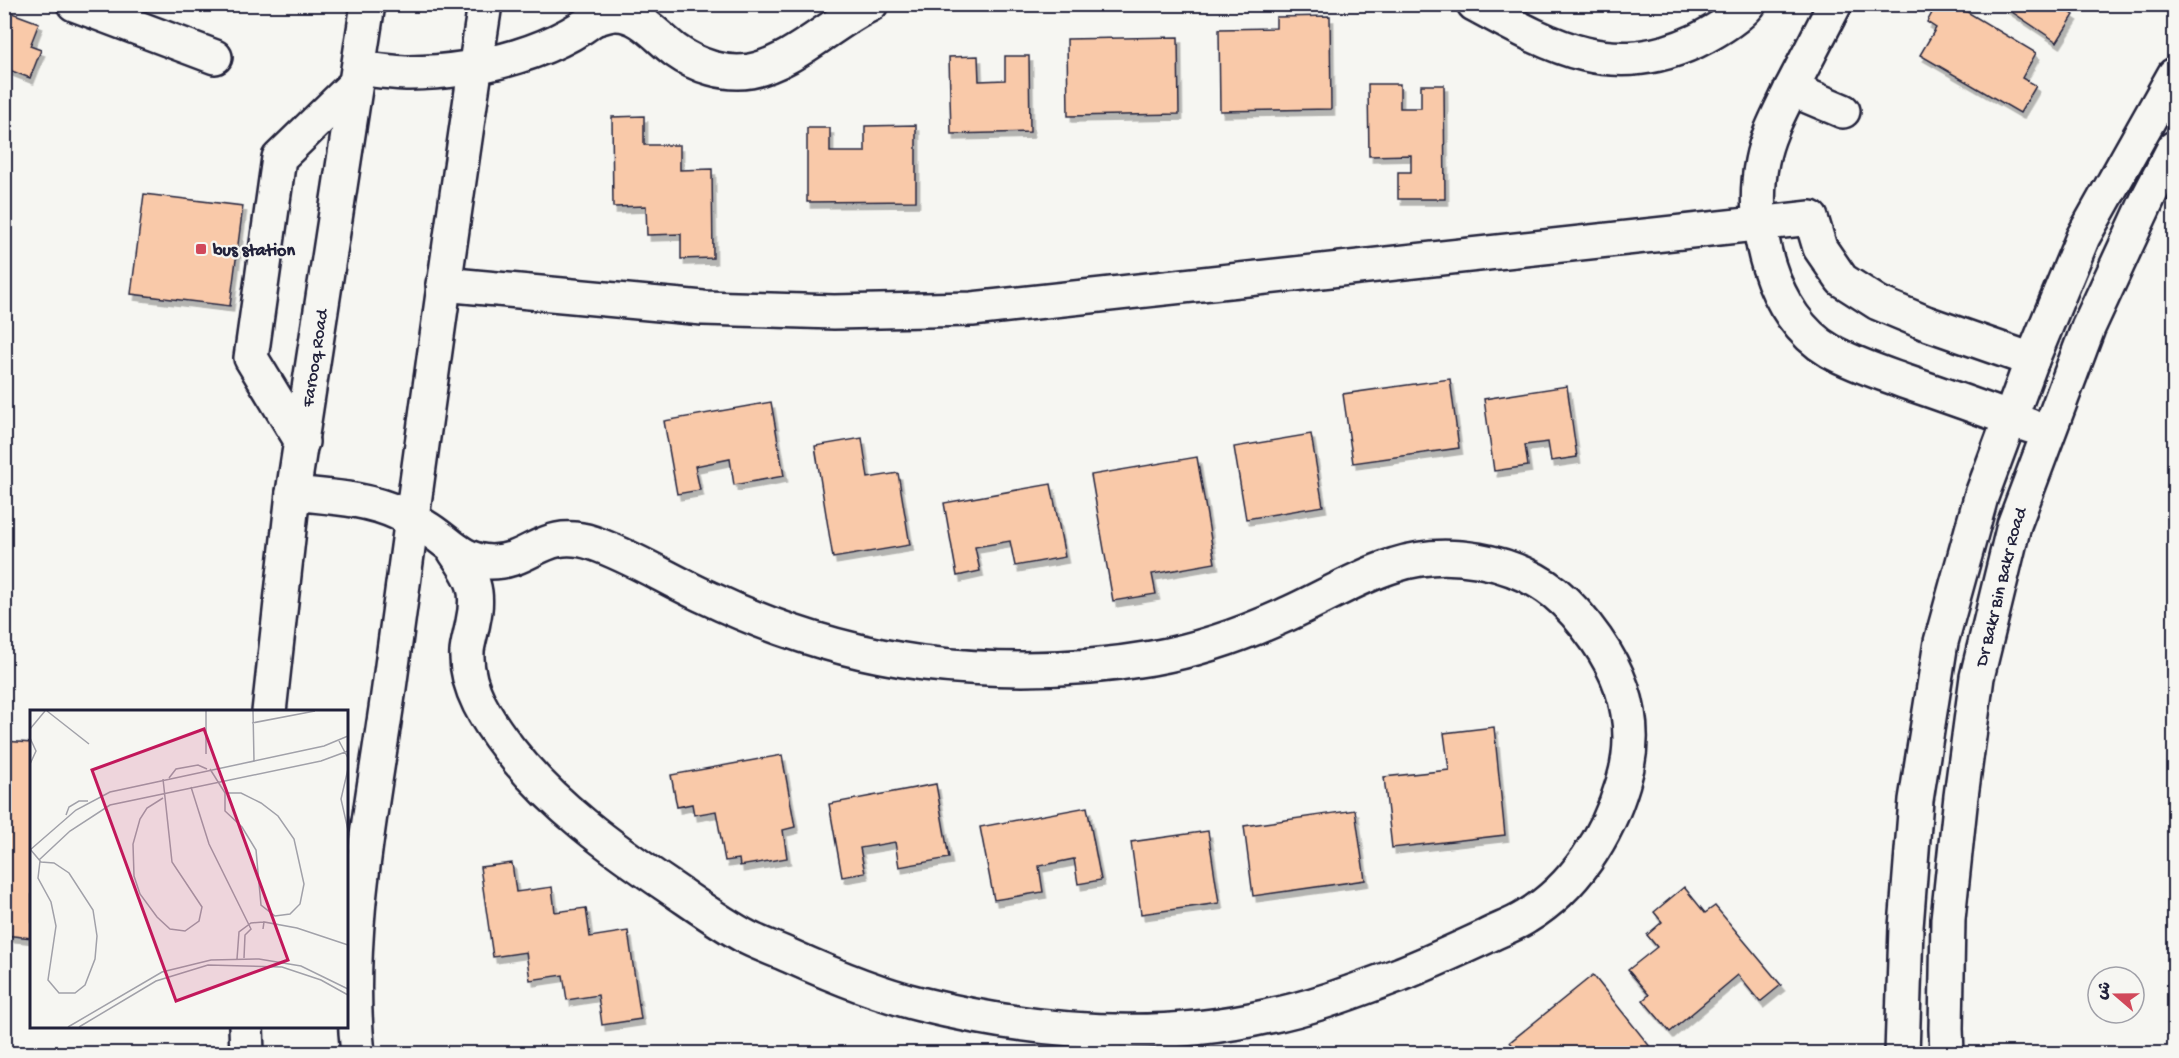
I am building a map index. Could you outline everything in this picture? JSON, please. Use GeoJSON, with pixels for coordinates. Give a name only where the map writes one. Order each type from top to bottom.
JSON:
{"type":"FeatureCollection","features":[{"type":"Feature","properties":{"kind":"street"},"geometry":{"type":"LineString","coordinates":[[74,4],[215,57]]}},
{"type":"Feature","properties":{"kind":"street","name":"Farooq Road"},"geometry":{"type":"LineString","coordinates":[[269,710],[293,493],[368,4]]}},
{"type":"Feature","properties":{"kind":"street"},"geometry":{"type":"LineString","coordinates":[[358,1053],[353,1013],[360,882],[381,747],[443,284],[485,4]]}},
{"type":"Feature","properties":{"kind":"street"},"geometry":{"type":"LineString","coordinates":[[302,442],[251,358],[279,158],[357,76],[476,66],[504,60],[554,42],[604,11],[638,20],[675,51],[697,65],[723,70],[749,71],[779,61],[851,14],[871,4]]}},
{"type":"Feature","properties":{"kind":"street"},"geometry":{"type":"LineString","coordinates":[[1474,4],[1558,47],[1600,58],[1637,59],[1674,51],[1712,34],[1749,4]]}},
{"type":"Feature","properties":{"kind":"street"},"geometry":{"type":"LineString","coordinates":[[1835,4],[1772,129],[1762,161],[1758,195],[1763,242],[1775,287],[1799,326],[1829,351],[1874,370],[2048,433]]}},
{"type":"Feature","properties":{"kind":"street"},"geometry":{"type":"LineString","coordinates":[[1902,1053],[1906,927],[1916,800],[1941,642],[1981,497],[2032,360],[2083,237],[2175,75]]}},
{"type":"Feature","properties":{"kind":"street"},"geometry":{"type":"LineString","coordinates":[[1791,89],[1843,111]]}},
{"type":"Feature","properties":{"kind":"street","name":"Dr Bakr Bin Bakr Road"},"geometry":{"type":"LineString","coordinates":[[1947,1053],[1948,919],[1961,796],[1977,677],[2014,525],[2088,328],[2149,196],[2175,148]]}},
{"type":"Feature","properties":{"kind":"street"},"geometry":{"type":"LineString","coordinates":[[443,284],[703,308],[834,312],[972,309],[1811,218],[1820,248],[1842,280],[1878,303],[1926,323],[2032,360]]}},
{"type":"Feature","properties":{"kind":"street"},"geometry":{"type":"LineString","coordinates":[[293,493],[347,499],[388,508],[428,528],[455,552],[470,573],[476,591],[476,612],[466,650],[469,677],[484,714],[513,755],[568,810],[623,856],[747,938],[840,978],[916,1003],[1012,1023],[1095,1031],[1180,1030],[1266,1017],[1330,1001],[1424,965],[1526,917],[1559,891],[1589,857],[1614,813],[1627,771],[1632,728],[1622,688],[1604,650],[1583,620],[1551,590],[1516,571],[1478,560],[1433,557],[1396,564],[1278,619],[1215,644],[1153,658],[1007,670],[892,658],[837,647],[713,601],[602,546],[575,538],[551,540],[515,558],[498,562],[481,561],[455,552]]}},
{"type":"Feature","properties":{"kind":"street"},"geometry":{"type":"LineString","coordinates":[[246,1028],[247,1053]]}},
{"type":"Feature","properties":{"kind":"building"},"geometry":{"type":"Polygon","coordinates":[[[1937,4],[1954,4],[2036,53],[2022,78],[2036,86],[2020,113],[1920,55],[1936,28],[1927,22],[1937,4]]]}},
{"type":"Feature","properties":{"kind":"building"},"geometry":{"type":"Polygon","coordinates":[[[2000,4],[2062,4],[2061,6],[2074,15],[2057,42],[2000,4]]]}},
{"type":"Feature","properties":{"kind":"building"},"geometry":{"type":"Polygon","coordinates":[[[4,10],[39,23],[30,46],[41,50],[30,78],[4,68],[4,10]]]}},
{"type":"Feature","properties":{"kind":"building"},"geometry":{"type":"Polygon","coordinates":[[[1330,16],[1331,109],[1220,111],[1219,29],[1276,28],[1276,17],[1330,16]]]}},
{"type":"Feature","properties":{"kind":"building"},"geometry":{"type":"Polygon","coordinates":[[[1178,37],[1179,114],[1068,116],[1067,39],[1178,37]]]}},
{"type":"Feature","properties":{"kind":"building"},"geometry":{"type":"Polygon","coordinates":[[[978,56],[979,81],[1005,80],[1005,56],[1029,56],[1030,132],[951,134],[949,57],[978,56]]]}},
{"type":"Feature","properties":{"kind":"building"},"geometry":{"type":"Polygon","coordinates":[[[1368,84],[1400,84],[1400,108],[1421,108],[1421,85],[1444,85],[1445,199],[1398,199],[1398,172],[1411,172],[1411,155],[1369,156],[1368,84]]]}},
{"type":"Feature","properties":{"kind":"building"},"geometry":{"type":"Polygon","coordinates":[[[644,116],[644,145],[680,145],[680,170],[712,169],[713,258],[681,259],[681,234],[647,235],[646,206],[613,207],[612,117],[644,116]]]}},
{"type":"Feature","properties":{"kind":"building"},"geometry":{"type":"Polygon","coordinates":[[[916,125],[916,201],[807,202],[807,128],[830,128],[830,152],[865,152],[865,126],[916,125]]]}},
{"type":"Feature","properties":{"kind":"building"},"geometry":{"type":"Polygon","coordinates":[[[144,194],[243,206],[230,306],[131,294],[144,194]]]}},
{"type":"Feature","properties":{"kind":"building"},"geometry":{"type":"Polygon","coordinates":[[[1450,379],[1459,448],[1353,463],[1343,394],[1450,379]]]}},
{"type":"Feature","properties":{"kind":"building"},"geometry":{"type":"Polygon","coordinates":[[[1567,386],[1577,457],[1551,461],[1548,442],[1525,445],[1528,466],[1494,471],[1484,399],[1567,386]]]}},
{"type":"Feature","properties":{"kind":"building"},"geometry":{"type":"Polygon","coordinates":[[[771,402],[784,476],[734,485],[730,459],[695,466],[700,490],[677,494],[664,421],[771,402]]]}},
{"type":"Feature","properties":{"kind":"building"},"geometry":{"type":"Polygon","coordinates":[[[1311,434],[1323,506],[1246,519],[1234,447],[1311,434]]]}},
{"type":"Feature","properties":{"kind":"building"},"geometry":{"type":"Polygon","coordinates":[[[862,438],[868,478],[898,473],[910,545],[833,558],[815,446],[862,438]]]}},
{"type":"Feature","properties":{"kind":"building"},"geometry":{"type":"Polygon","coordinates":[[[1197,457],[1215,563],[1152,574],[1156,594],[1113,601],[1091,475],[1197,457]]]}},
{"type":"Feature","properties":{"kind":"building"},"geometry":{"type":"Polygon","coordinates":[[[1051,484],[1065,557],[1015,566],[1010,541],[975,547],[980,571],[957,576],[944,503],[1051,484]]]}},
{"type":"Feature","properties":{"kind":"building"},"geometry":{"type":"Polygon","coordinates":[[[1494,727],[1505,835],[1392,848],[1384,777],[1449,770],[1444,733],[1494,727]]]}},
{"type":"Feature","properties":{"kind":"building"},"geometry":{"type":"Polygon","coordinates":[[[4,741],[30,743],[30,938],[4,935],[4,741]]]}},
{"type":"Feature","properties":{"kind":"building"},"geometry":{"type":"Polygon","coordinates":[[[782,755],[795,827],[783,830],[787,858],[740,866],[739,859],[725,861],[716,811],[694,815],[692,804],[677,807],[671,775],[782,755]]]}},
{"type":"Feature","properties":{"kind":"building"},"geometry":{"type":"Polygon","coordinates":[[[936,784],[949,858],[899,867],[895,842],[860,848],[865,873],[842,877],[829,804],[936,784]]]}},
{"type":"Feature","properties":{"kind":"building"},"geometry":{"type":"Polygon","coordinates":[[[1087,807],[1101,880],[1078,884],[1074,859],[1039,866],[1043,892],[994,900],[980,827],[1087,807]]]}},
{"type":"Feature","properties":{"kind":"building"},"geometry":{"type":"Polygon","coordinates":[[[1355,810],[1365,880],[1253,896],[1244,826],[1355,810]]]}},
{"type":"Feature","properties":{"kind":"building"},"geometry":{"type":"Polygon","coordinates":[[[1208,831],[1219,903],[1141,914],[1131,842],[1208,831]]]}},
{"type":"Feature","properties":{"kind":"building"},"geometry":{"type":"Polygon","coordinates":[[[512,863],[516,892],[552,887],[555,912],[586,908],[590,937],[628,931],[641,1019],[602,1025],[598,995],[567,1000],[563,975],[530,980],[526,952],[493,957],[480,867],[512,863]]]}},
{"type":"Feature","properties":{"kind":"building"},"geometry":{"type":"Polygon","coordinates":[[[1684,887],[1705,913],[1715,906],[1781,985],[1760,1002],[1738,975],[1670,1032],[1643,1000],[1649,995],[1628,970],[1657,947],[1647,935],[1662,922],[1654,912],[1684,887]]]}},
{"type":"Feature","properties":{"kind":"building"},"geometry":{"type":"Polygon","coordinates":[[[1593,975],[1655,1053],[1519,1054],[1510,1042],[1593,975]]]}},
{"type":"Feature","properties":{"kind":"place","name":"bus station"},"geometry":{"type":"Point","coordinates":[201,249]}}]}
